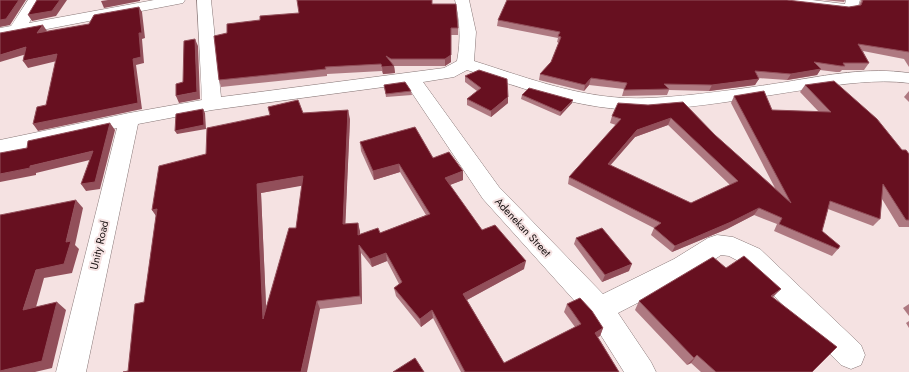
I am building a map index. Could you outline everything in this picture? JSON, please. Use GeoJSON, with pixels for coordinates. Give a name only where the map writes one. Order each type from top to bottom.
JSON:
{"type":"FeatureCollection","features":[{"type":"Feature","properties":{"kind":"street"},"geometry":{"type":"LineString","coordinates":[[16,31],[35,0]]}},
{"type":"Feature","properties":{"kind":"street"},"geometry":{"type":"LineString","coordinates":[[0,33],[178,0]]}},
{"type":"Feature","properties":{"kind":"street"},"geometry":{"type":"LineString","coordinates":[[204,0],[212,104]]}},
{"type":"Feature","properties":{"kind":"street"},"geometry":{"type":"LineString","coordinates":[[462,0],[467,18],[469,41],[465,64]]}},
{"type":"Feature","properties":{"kind":"street"},"geometry":{"type":"LineString","coordinates":[[772,0],[845,8],[852,7],[853,0]]}},
{"type":"Feature","properties":{"kind":"street"},"geometry":{"type":"LineString","coordinates":[[0,147],[129,119],[212,104],[448,73],[465,64],[555,94],[607,103],[646,104],[729,95],[862,75],[890,75],[909,78]]}},
{"type":"Feature","properties":{"kind":"street","name":"Adenekan Street"},"geometry":{"type":"LineString","coordinates":[[411,78],[491,193],[600,309],[641,372]]}},
{"type":"Feature","properties":{"kind":"street","name":"Unity Road"},"geometry":{"type":"LineString","coordinates":[[71,372],[129,119]]}},
{"type":"Feature","properties":{"kind":"street"},"geometry":{"type":"LineString","coordinates":[[600,309],[683,267],[717,245],[733,247],[751,256],[851,355]]}},
{"type":"Feature","properties":{"kind":"building"},"geometry":{"type":"Polygon","coordinates":[[[0,0],[19,0],[6,19],[0,20],[0,0]]]}},
{"type":"Feature","properties":{"kind":"building"},"geometry":{"type":"Polygon","coordinates":[[[37,0],[60,0],[52,11],[28,15],[37,0]]]}},
{"type":"Feature","properties":{"kind":"building"},"geometry":{"type":"Polygon","coordinates":[[[297,0],[432,0],[432,4],[456,4],[458,28],[451,28],[451,55],[445,59],[391,59],[386,56],[394,66],[382,67],[381,64],[325,67],[326,69],[219,80],[214,36],[227,33],[227,24],[260,20],[260,16],[299,13],[297,0]]]}},
{"type":"Feature","properties":{"kind":"building"},"geometry":{"type":"Polygon","coordinates":[[[507,0],[787,0],[849,7],[861,5],[863,0],[909,0],[909,52],[858,44],[869,63],[843,63],[845,66],[841,66],[814,62],[821,69],[791,74],[755,71],[759,79],[712,85],[664,84],[669,89],[624,90],[627,83],[591,78],[585,85],[540,74],[551,62],[561,37],[558,36],[560,32],[498,20],[507,0]]]}},
{"type":"Feature","properties":{"kind":"building"},"geometry":{"type":"Polygon","coordinates":[[[139,7],[142,33],[139,33],[141,57],[133,59],[138,103],[33,124],[37,107],[46,105],[57,54],[23,61],[26,47],[0,55],[0,33],[43,25],[37,33],[89,24],[94,15],[139,7]]]}},
{"type":"Feature","properties":{"kind":"building"},"geometry":{"type":"Polygon","coordinates":[[[195,39],[197,92],[176,96],[176,84],[183,82],[184,41],[195,39]]]}},
{"type":"Feature","properties":{"kind":"building"},"geometry":{"type":"Polygon","coordinates":[[[479,70],[507,79],[508,97],[491,111],[467,99],[481,88],[465,76],[479,70]]]}},
{"type":"Feature","properties":{"kind":"building"},"geometry":{"type":"Polygon","coordinates":[[[834,81],[877,119],[902,150],[906,150],[909,154],[909,220],[906,220],[883,184],[880,219],[830,201],[822,231],[840,246],[838,249],[779,224],[782,218],[759,208],[731,222],[675,246],[654,228],[661,223],[569,177],[621,119],[612,116],[618,103],[648,105],[683,102],[715,135],[791,203],[734,96],[764,91],[772,110],[831,112],[805,85],[834,81]],[[671,118],[637,130],[608,164],[691,203],[738,181],[671,118]]]}},
{"type":"Feature","properties":{"kind":"building"},"geometry":{"type":"Polygon","coordinates":[[[405,82],[411,91],[386,94],[384,85],[405,82]]]}},
{"type":"Feature","properties":{"kind":"building"},"geometry":{"type":"Polygon","coordinates":[[[529,88],[573,100],[561,112],[522,95],[529,88]]]}},
{"type":"Feature","properties":{"kind":"building"},"geometry":{"type":"Polygon","coordinates":[[[298,100],[303,113],[348,110],[343,224],[358,223],[358,235],[378,228],[380,233],[430,214],[399,164],[373,171],[360,142],[415,127],[433,158],[449,152],[463,171],[445,178],[482,230],[495,225],[526,261],[463,294],[504,363],[581,324],[567,304],[580,298],[592,311],[603,328],[595,333],[619,372],[465,372],[432,310],[420,319],[394,288],[402,282],[386,253],[370,259],[359,245],[360,296],[317,301],[301,372],[123,372],[128,371],[135,304],[144,302],[157,209],[152,210],[159,166],[206,154],[207,128],[270,115],[268,107],[298,100]],[[303,176],[257,184],[263,319],[289,228],[296,228],[303,176]]]}},
{"type":"Feature","properties":{"kind":"building"},"geometry":{"type":"Polygon","coordinates":[[[203,109],[204,125],[175,131],[176,114],[203,109]]]}},
{"type":"Feature","properties":{"kind":"building"},"geometry":{"type":"Polygon","coordinates":[[[110,123],[95,182],[81,184],[93,151],[30,166],[30,168],[0,174],[0,153],[27,148],[28,141],[110,123]]]}},
{"type":"Feature","properties":{"kind":"building"},"geometry":{"type":"Polygon","coordinates":[[[76,200],[66,242],[71,241],[64,264],[36,270],[23,310],[57,302],[42,361],[0,371],[0,215],[76,200]]]}},
{"type":"Feature","properties":{"kind":"building"},"geometry":{"type":"Polygon","coordinates":[[[602,228],[632,264],[605,275],[576,238],[602,228]]]}},
{"type":"Feature","properties":{"kind":"building"},"geometry":{"type":"Polygon","coordinates":[[[744,256],[781,289],[771,296],[837,347],[812,372],[716,372],[697,355],[694,358],[639,301],[713,257],[726,268],[744,256]]]}},
{"type":"Feature","properties":{"kind":"building"},"geometry":{"type":"Polygon","coordinates":[[[415,358],[424,372],[393,372],[415,358]]]}}]}
